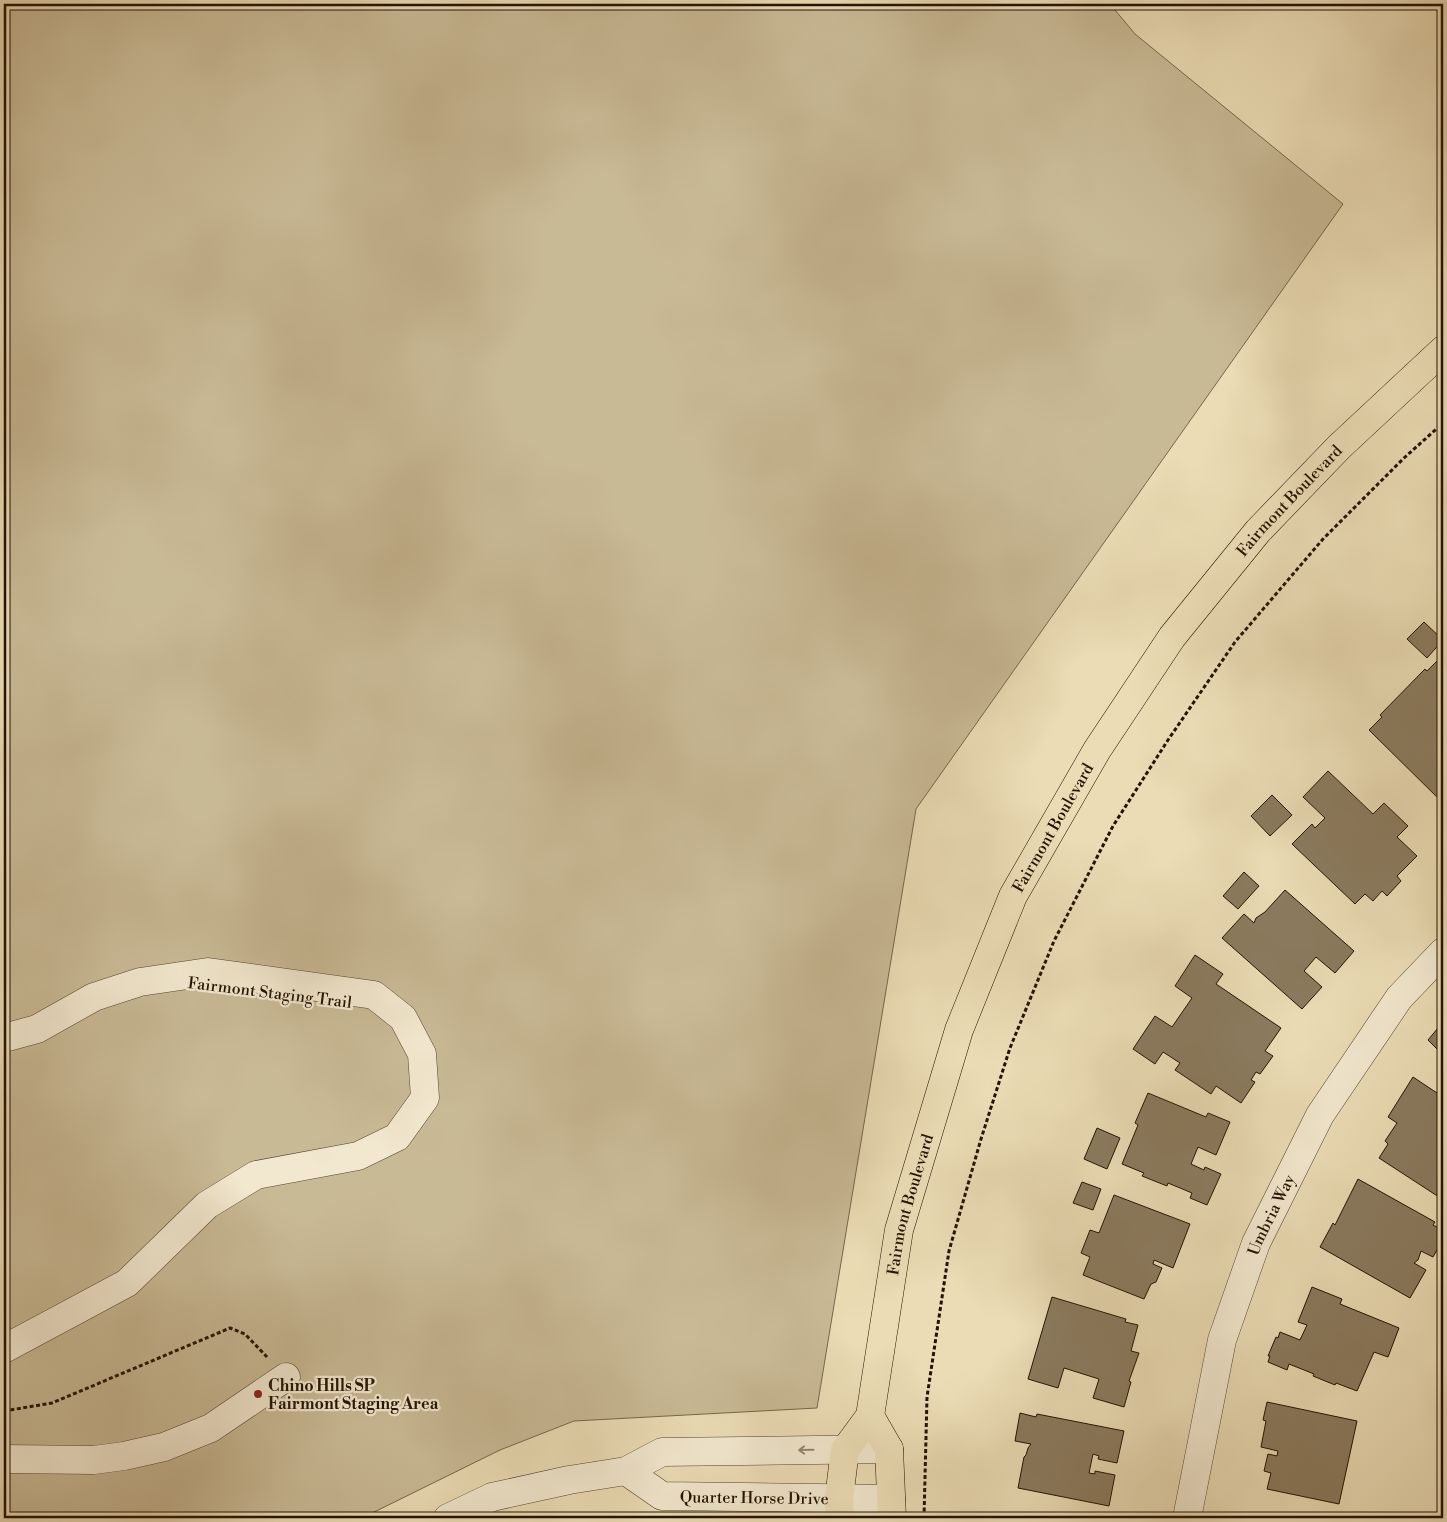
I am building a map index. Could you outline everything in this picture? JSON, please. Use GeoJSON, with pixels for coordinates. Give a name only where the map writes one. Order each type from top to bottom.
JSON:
{"type":"FeatureCollection","features":[{"type":"Feature","properties":{"kind":"main road","name":"Fairmont Boulevard"},"geometry":{"type":"LineString","coordinates":[[839,1508],[845,1450],[870,1416],[900,1230],[959,1030],[1013,896],[1097,750],[1172,637],[1258,530],[1339,446],[1443,350]]}},
{"type":"Feature","properties":{"kind":"main road"},"geometry":{"type":"LineString","coordinates":[[870,1416],[889,1450],[892,1509]]}},
{"type":"Feature","properties":{"kind":"street","name":"Umbria Way"},"geometry":{"type":"LineString","coordinates":[[1186,1518],[1222,1340],[1256,1243],[1320,1116],[1399,998],[1443,952]]}},
{"type":"Feature","properties":{"kind":"street"},"geometry":{"type":"LineString","coordinates":[[4,1038],[37,1029],[94,998],[140,982],[208,972],[374,995],[403,1018],[422,1054],[425,1098],[397,1137],[358,1156],[256,1175],[207,1204],[127,1283],[4,1349]]}},
{"type":"Feature","properties":{"kind":"street"},"geometry":{"type":"LineString","coordinates":[[4,1460],[94,1460],[124,1456],[164,1447],[211,1428],[286,1377]]}},
{"type":"Feature","properties":{"kind":"street"},"geometry":{"type":"LineString","coordinates":[[448,1518],[492,1497],[569,1480],[626,1471],[662,1452],[889,1450]]}},
{"type":"Feature","properties":{"kind":"street","name":"Quarter Horse Drive"},"geometry":{"type":"LineString","coordinates":[[626,1471],[662,1496],[839,1508],[892,1509]]}},
{"type":"Feature","properties":{"kind":"path"},"geometry":{"type":"LineString","coordinates":[[924,1518],[927,1397],[949,1251],[981,1139],[1010,1048],[1054,941],[1113,826],[1168,740],[1235,642],[1323,539],[1404,458],[1443,423]]}},
{"type":"Feature","properties":{"kind":"path"},"geometry":{"type":"LineString","coordinates":[[4,1411],[52,1404],[230,1328],[245,1334],[286,1377]]}},
{"type":"Feature","properties":{"kind":"shaded area"},"geometry":{"type":"Polygon","coordinates":[[[4,4],[1110,4],[1135,34],[1343,204],[916,809],[817,1408],[574,1421],[500,1450],[362,1518],[4,1518],[4,4]]]}},
{"type":"Feature","properties":{"kind":"building"},"geometry":{"type":"Polygon","coordinates":[[[1424,622],[1443,640],[1427,658],[1407,639],[1424,622]]]}},
{"type":"Feature","properties":{"kind":"building"},"geometry":{"type":"Polygon","coordinates":[[[1440,658],[1443,661],[1443,803],[1369,730],[1382,717],[1380,715],[1425,669],[1427,671],[1440,658]]]}},
{"type":"Feature","properties":{"kind":"building"},"geometry":{"type":"Polygon","coordinates":[[[1328,771],[1373,814],[1384,803],[1408,826],[1397,837],[1417,856],[1397,876],[1401,881],[1387,896],[1382,891],[1373,901],[1365,894],[1355,904],[1292,844],[1312,824],[1315,828],[1325,818],[1303,797],[1328,771]]]}},
{"type":"Feature","properties":{"kind":"building"},"geometry":{"type":"Polygon","coordinates":[[[1272,795],[1292,815],[1270,836],[1251,816],[1272,795]]]}},
{"type":"Feature","properties":{"kind":"building"},"geometry":{"type":"Polygon","coordinates":[[[1244,872],[1259,886],[1238,909],[1223,896],[1244,872]]]}},
{"type":"Feature","properties":{"kind":"building"},"geometry":{"type":"Polygon","coordinates":[[[1285,890],[1354,951],[1335,973],[1316,957],[1304,971],[1322,987],[1302,1009],[1222,938],[1244,914],[1254,923],[1256,918],[1265,912],[1285,890]]]}},
{"type":"Feature","properties":{"kind":"building"},"geometry":{"type":"Polygon","coordinates":[[[1195,955],[1223,974],[1216,984],[1281,1028],[1265,1051],[1273,1056],[1260,1074],[1256,1072],[1251,1080],[1255,1082],[1241,1103],[1216,1086],[1211,1094],[1175,1070],[1180,1063],[1163,1052],[1155,1064],[1133,1049],[1155,1016],[1172,1027],[1192,998],[1175,986],[1195,955]]]}},
{"type":"Feature","properties":{"kind":"building"},"geometry":{"type":"Polygon","coordinates":[[[1443,1022],[1443,1052],[1441,1053],[1428,1040],[1443,1022]]]}},
{"type":"Feature","properties":{"kind":"building"},"geometry":{"type":"Polygon","coordinates":[[[1413,1077],[1443,1097],[1442,1199],[1379,1158],[1388,1144],[1385,1141],[1397,1123],[1388,1117],[1413,1077]]]}},
{"type":"Feature","properties":{"kind":"building"},"geometry":{"type":"Polygon","coordinates":[[[1148,1093],[1206,1117],[1208,1113],[1230,1122],[1216,1155],[1198,1147],[1191,1164],[1204,1170],[1205,1167],[1221,1174],[1207,1205],[1190,1198],[1192,1193],[1168,1183],[1167,1186],[1142,1176],[1144,1173],[1122,1164],[1138,1125],[1135,1123],[1148,1093]]]}},
{"type":"Feature","properties":{"kind":"building"},"geometry":{"type":"Polygon","coordinates":[[[1097,1128],[1120,1138],[1107,1169],[1084,1159],[1097,1128]]]}},
{"type":"Feature","properties":{"kind":"building"},"geometry":{"type":"Polygon","coordinates":[[[1358,1179],[1435,1222],[1433,1225],[1443,1230],[1443,1239],[1433,1257],[1421,1251],[1418,1260],[1414,1263],[1426,1270],[1410,1298],[1320,1247],[1333,1223],[1335,1225],[1358,1179]]]}},
{"type":"Feature","properties":{"kind":"building"},"geometry":{"type":"Polygon","coordinates":[[[1082,1182],[1101,1189],[1093,1210],[1073,1203],[1082,1182]]]}},
{"type":"Feature","properties":{"kind":"building"},"geometry":{"type":"Polygon","coordinates":[[[1114,1195],[1190,1224],[1173,1268],[1154,1260],[1153,1264],[1162,1268],[1156,1282],[1151,1284],[1144,1299],[1083,1275],[1090,1257],[1081,1253],[1090,1230],[1099,1233],[1114,1195]]]}},
{"type":"Feature","properties":{"kind":"building"},"geometry":{"type":"Polygon","coordinates":[[[1312,1287],[1342,1299],[1340,1304],[1399,1328],[1388,1357],[1374,1352],[1357,1391],[1336,1383],[1335,1385],[1289,1364],[1287,1370],[1268,1362],[1270,1356],[1268,1356],[1280,1332],[1300,1340],[1307,1325],[1298,1322],[1312,1287]]]}},
{"type":"Feature","properties":{"kind":"building"},"geometry":{"type":"Polygon","coordinates":[[[1052,1297],[1126,1319],[1125,1322],[1138,1325],[1131,1351],[1139,1353],[1129,1381],[1131,1382],[1124,1407],[1093,1398],[1099,1379],[1064,1368],[1058,1388],[1028,1379],[1052,1297]]]}},
{"type":"Feature","properties":{"kind":"building"},"geometry":{"type":"Polygon","coordinates":[[[1267,1402],[1357,1421],[1339,1504],[1267,1489],[1271,1473],[1264,1471],[1268,1454],[1277,1456],[1278,1451],[1261,1447],[1266,1421],[1263,1420],[1267,1402]]]}},
{"type":"Feature","properties":{"kind":"building"},"geometry":{"type":"Polygon","coordinates":[[[1020,1413],[1036,1417],[1037,1414],[1124,1431],[1117,1463],[1098,1459],[1099,1456],[1093,1454],[1089,1473],[1095,1474],[1095,1471],[1115,1475],[1109,1506],[1018,1488],[1024,1457],[1031,1444],[1015,1441],[1020,1413]]]}},
{"type":"Feature","properties":{"kind":"place","name":"Chino Hills SP Fairmont Staging Area"},"geometry":{"type":"Point","coordinates":[258,1394]}}]}
